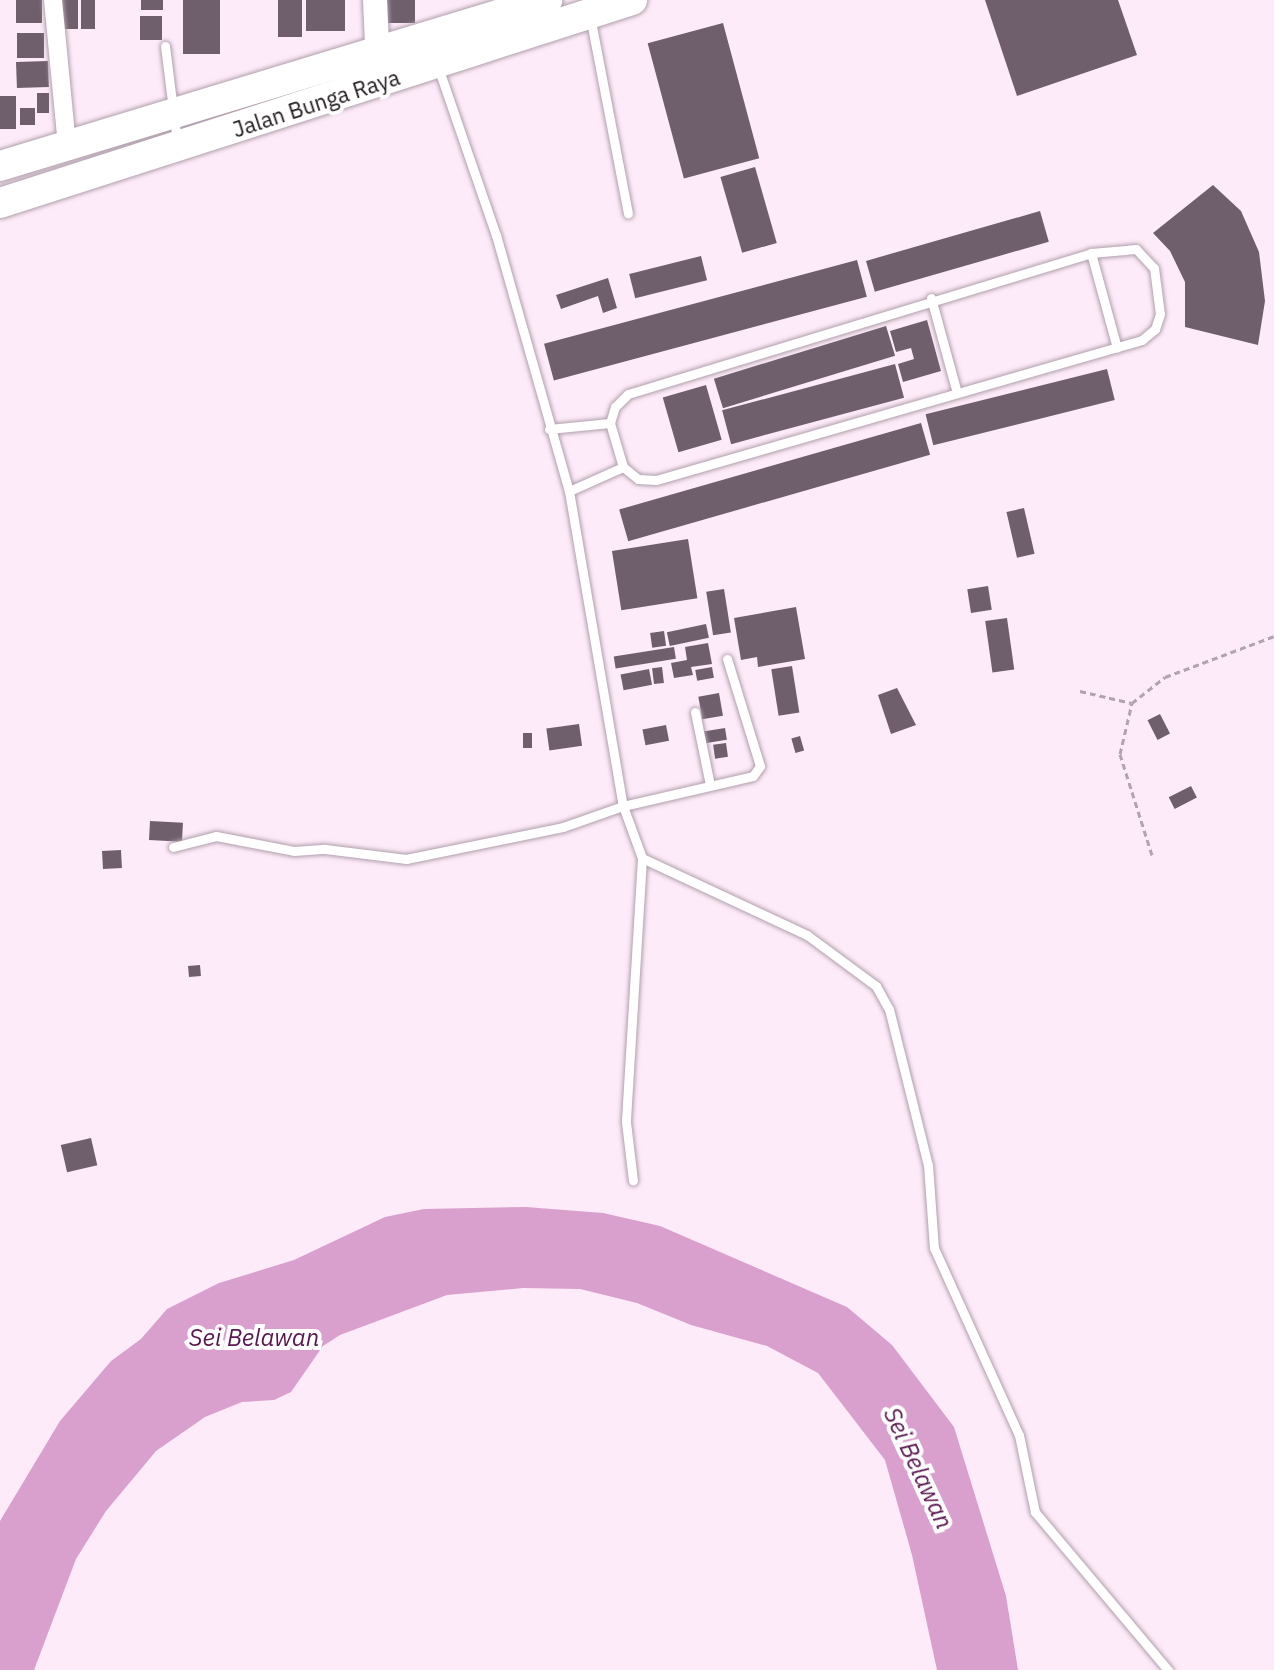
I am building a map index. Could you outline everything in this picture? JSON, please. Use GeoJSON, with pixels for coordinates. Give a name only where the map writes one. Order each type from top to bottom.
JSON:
{"type":"FeatureCollection","features":[{"type":"Feature","properties":{"kind":"main road","name":"Jalan Bunga Raya"},"geometry":{"type":"LineString","coordinates":[[0,166],[174,116],[378,48],[547,0]]}},
{"type":"Feature","properties":{"kind":"main road","name":"Jalan Bunga Raya"},"geometry":{"type":"LineString","coordinates":[[0,203],[437,64],[587,7],[632,0]]}},
{"type":"Feature","properties":{"kind":"street"},"geometry":{"type":"LineString","coordinates":[[53,0],[67,146]]}},
{"type":"Feature","properties":{"kind":"street"},"geometry":{"type":"LineString","coordinates":[[375,0],[379,82]]}},
{"type":"Feature","properties":{"kind":"lane"},"geometry":{"type":"LineString","coordinates":[[587,7],[628,213]]}},
{"type":"Feature","properties":{"kind":"lane"},"geometry":{"type":"LineString","coordinates":[[165,46],[178,148]]}},
{"type":"Feature","properties":{"kind":"lane"},"geometry":{"type":"LineString","coordinates":[[437,64],[496,235],[569,491],[623,806],[642,858],[626,1122],[633,1181]]}},
{"type":"Feature","properties":{"kind":"lane"},"geometry":{"type":"LineString","coordinates":[[1136,249],[1154,268],[1161,296],[1155,329],[1142,340],[656,480],[638,479],[623,467],[610,423],[615,407],[628,394],[931,298],[1091,253],[1136,249]]}},
{"type":"Feature","properties":{"kind":"lane"},"geometry":{"type":"LineString","coordinates":[[1091,253],[1117,348]]}},
{"type":"Feature","properties":{"kind":"lane"},"geometry":{"type":"LineString","coordinates":[[931,298],[957,393]]}},
{"type":"Feature","properties":{"kind":"lane"},"geometry":{"type":"LineString","coordinates":[[549,429],[610,423]]}},
{"type":"Feature","properties":{"kind":"lane"},"geometry":{"type":"LineString","coordinates":[[569,491],[623,467]]}},
{"type":"Feature","properties":{"kind":"lane"},"geometry":{"type":"LineString","coordinates":[[173,847],[216,836],[294,851],[325,849],[406,859],[563,827],[623,806],[753,776],[760,766],[727,659]]}},
{"type":"Feature","properties":{"kind":"lane"},"geometry":{"type":"LineString","coordinates":[[695,712],[710,785]]}},
{"type":"Feature","properties":{"kind":"lane"},"geometry":{"type":"LineString","coordinates":[[642,858],[807,935],[876,986],[889,1009],[928,1165],[934,1248],[1019,1435],[1035,1512],[1168,1670]]}},
{"type":"Feature","properties":{"kind":"path"},"geometry":{"type":"LineString","coordinates":[[1152,855],[1120,754],[1132,703],[1165,677],[1274,636]]}},
{"type":"Feature","properties":{"kind":"path"},"geometry":{"type":"LineString","coordinates":[[1080,691],[1132,703]]}},
{"type":"Feature","properties":{"kind":"water","name":"Sei Belawan"},"geometry":{"type":"Polygon","coordinates":[[[526,1207],[603,1213],[660,1226],[847,1307],[892,1345],[954,1427],[1006,1596],[1018,1670],[937,1670],[912,1555],[885,1460],[818,1373],[767,1346],[691,1325],[637,1303],[580,1289],[523,1288],[447,1295],[340,1335],[323,1346],[291,1392],[274,1400],[242,1402],[205,1417],[156,1451],[106,1511],[76,1559],[34,1670],[0,1670],[0,1521],[60,1421],[111,1361],[141,1339],[167,1309],[219,1283],[294,1260],[385,1217],[424,1209],[526,1207]]]}},
{"type":"Feature","properties":{"kind":"building"},"geometry":{"type":"Polygon","coordinates":[[[16,0],[42,0],[42,23],[16,23],[16,0]]]}},
{"type":"Feature","properties":{"kind":"building"},"geometry":{"type":"Polygon","coordinates":[[[61,0],[78,0],[78,29],[61,29],[61,0]]]}},
{"type":"Feature","properties":{"kind":"building"},"geometry":{"type":"Polygon","coordinates":[[[81,0],[95,0],[95,29],[81,29],[81,0]]]}},
{"type":"Feature","properties":{"kind":"building"},"geometry":{"type":"Polygon","coordinates":[[[141,0],[163,0],[163,10],[141,10],[141,0]]]}},
{"type":"Feature","properties":{"kind":"building"},"geometry":{"type":"Polygon","coordinates":[[[183,0],[220,0],[220,54],[183,54],[183,0]]]}},
{"type":"Feature","properties":{"kind":"building"},"geometry":{"type":"Polygon","coordinates":[[[278,0],[302,0],[302,37],[278,37],[278,0]]]}},
{"type":"Feature","properties":{"kind":"building"},"geometry":{"type":"Polygon","coordinates":[[[306,0],[345,0],[345,31],[306,31],[306,0]]]}},
{"type":"Feature","properties":{"kind":"building"},"geometry":{"type":"Polygon","coordinates":[[[385,0],[415,0],[415,23],[385,23],[385,0]]]}},
{"type":"Feature","properties":{"kind":"building"},"geometry":{"type":"Polygon","coordinates":[[[985,0],[1118,0],[1137,55],[1017,96],[985,0]]]}},
{"type":"Feature","properties":{"kind":"building"},"geometry":{"type":"Polygon","coordinates":[[[140,16],[162,16],[162,40],[140,40],[140,16]]]}},
{"type":"Feature","properties":{"kind":"building"},"geometry":{"type":"Polygon","coordinates":[[[723,23],[759,158],[684,178],[648,43],[723,23]]]}},
{"type":"Feature","properties":{"kind":"building"},"geometry":{"type":"Polygon","coordinates":[[[17,33],[44,33],[44,58],[17,58],[17,33]]]}},
{"type":"Feature","properties":{"kind":"building"},"geometry":{"type":"Polygon","coordinates":[[[48,61],[49,87],[17,88],[16,62],[48,61]]]}},
{"type":"Feature","properties":{"kind":"building"},"geometry":{"type":"Polygon","coordinates":[[[37,93],[49,93],[49,113],[37,113],[37,93]]]}},
{"type":"Feature","properties":{"kind":"building"},"geometry":{"type":"Polygon","coordinates":[[[0,96],[16,96],[16,129],[0,129],[0,96]]]}},
{"type":"Feature","properties":{"kind":"building"},"geometry":{"type":"Polygon","coordinates":[[[20,108],[35,108],[35,125],[20,125],[20,108]]]}},
{"type":"Feature","properties":{"kind":"building"},"geometry":{"type":"Polygon","coordinates":[[[755,167],[777,243],[742,253],[720,177],[755,167]]]}},
{"type":"Feature","properties":{"kind":"building"},"geometry":{"type":"Polygon","coordinates":[[[1213,185],[1241,211],[1259,252],[1265,301],[1258,345],[1185,327],[1185,282],[1170,251],[1153,233],[1213,185]]]}},
{"type":"Feature","properties":{"kind":"building"},"geometry":{"type":"Polygon","coordinates":[[[1040,211],[1049,242],[875,292],[866,261],[1040,211]]]}},
{"type":"Feature","properties":{"kind":"building"},"geometry":{"type":"Polygon","coordinates":[[[701,256],[707,280],[635,298],[629,274],[701,256]]]}},
{"type":"Feature","properties":{"kind":"building"},"geometry":{"type":"Polygon","coordinates":[[[857,260],[867,297],[554,381],[544,344],[857,260]]]}},
{"type":"Feature","properties":{"kind":"building"},"geometry":{"type":"Polygon","coordinates":[[[608,278],[617,308],[603,313],[598,296],[561,309],[556,295],[608,278]]]}},
{"type":"Feature","properties":{"kind":"building"},"geometry":{"type":"Polygon","coordinates":[[[927,320],[941,371],[903,382],[898,364],[914,359],[911,348],[896,352],[890,331],[927,320]]]}},
{"type":"Feature","properties":{"kind":"building"},"geometry":{"type":"Polygon","coordinates":[[[886,326],[895,356],[723,408],[714,379],[886,326]]]}},
{"type":"Feature","properties":{"kind":"building"},"geometry":{"type":"Polygon","coordinates":[[[895,364],[904,398],[731,444],[722,410],[895,364]]]}},
{"type":"Feature","properties":{"kind":"building"},"geometry":{"type":"Polygon","coordinates":[[[1107,369],[1115,400],[933,445],[926,414],[1107,369]]]}},
{"type":"Feature","properties":{"kind":"building"},"geometry":{"type":"Polygon","coordinates":[[[706,385],[722,440],[678,452],[663,397],[706,385]]]}},
{"type":"Feature","properties":{"kind":"building"},"geometry":{"type":"Polygon","coordinates":[[[921,423],[930,455],[628,541],[619,510],[921,423]]]}},
{"type":"Feature","properties":{"kind":"building"},"geometry":{"type":"Polygon","coordinates":[[[1024,508],[1035,554],[1017,558],[1006,512],[1024,508]]]}},
{"type":"Feature","properties":{"kind":"building"},"geometry":{"type":"Polygon","coordinates":[[[688,539],[697,598],[621,610],[612,551],[688,539]]]}},
{"type":"Feature","properties":{"kind":"building"},"geometry":{"type":"Polygon","coordinates":[[[988,586],[992,610],[971,613],[967,589],[988,586]]]}},
{"type":"Feature","properties":{"kind":"building"},"geometry":{"type":"Polygon","coordinates":[[[724,589],[731,632],[713,635],[706,592],[724,589]]]}},
{"type":"Feature","properties":{"kind":"building"},"geometry":{"type":"Polygon","coordinates":[[[796,607],[805,659],[758,667],[757,657],[741,660],[734,618],[796,607]]]}},
{"type":"Feature","properties":{"kind":"building"},"geometry":{"type":"Polygon","coordinates":[[[1007,618],[1014,669],[992,673],[985,621],[1007,618]]]}},
{"type":"Feature","properties":{"kind":"building"},"geometry":{"type":"Polygon","coordinates":[[[706,624],[709,638],[670,646],[667,632],[706,624]]]}},
{"type":"Feature","properties":{"kind":"building"},"geometry":{"type":"Polygon","coordinates":[[[664,631],[666,646],[652,648],[650,633],[664,631]]]}},
{"type":"Feature","properties":{"kind":"building"},"geometry":{"type":"Polygon","coordinates":[[[708,643],[712,664],[691,667],[693,675],[674,678],[671,663],[687,660],[685,647],[708,643]]]}},
{"type":"Feature","properties":{"kind":"building"},"geometry":{"type":"Polygon","coordinates":[[[674,647],[676,659],[616,668],[614,657],[674,647]]]}},
{"type":"Feature","properties":{"kind":"building"},"geometry":{"type":"Polygon","coordinates":[[[792,666],[799,712],[779,716],[771,669],[792,666]]]}},
{"type":"Feature","properties":{"kind":"building"},"geometry":{"type":"Polygon","coordinates":[[[662,667],[664,683],[654,684],[652,668],[662,667]]]}},
{"type":"Feature","properties":{"kind":"building"},"geometry":{"type":"Polygon","coordinates":[[[712,667],[714,678],[697,681],[695,670],[712,667]]]}},
{"type":"Feature","properties":{"kind":"building"},"geometry":{"type":"Polygon","coordinates":[[[649,669],[652,685],[624,690],[621,675],[649,669]]]}},
{"type":"Feature","properties":{"kind":"building"},"geometry":{"type":"Polygon","coordinates":[[[897,688],[916,725],[891,734],[878,695],[897,688]]]}},
{"type":"Feature","properties":{"kind":"building"},"geometry":{"type":"Polygon","coordinates":[[[719,693],[723,716],[702,719],[698,697],[719,693]]]}},
{"type":"Feature","properties":{"kind":"building"},"geometry":{"type":"Polygon","coordinates":[[[1160,714],[1170,734],[1158,740],[1148,720],[1160,714]]]}},
{"type":"Feature","properties":{"kind":"building"},"geometry":{"type":"Polygon","coordinates":[[[579,724],[582,746],[549,750],[546,729],[579,724]]]}},
{"type":"Feature","properties":{"kind":"building"},"geometry":{"type":"Polygon","coordinates":[[[666,725],[669,741],[645,745],[642,730],[666,725]]]}},
{"type":"Feature","properties":{"kind":"building"},"geometry":{"type":"Polygon","coordinates":[[[725,728],[727,740],[705,743],[703,731],[725,728]]]}},
{"type":"Feature","properties":{"kind":"building"},"geometry":{"type":"Polygon","coordinates":[[[523,733],[532,733],[532,748],[523,748],[523,733]]]}},
{"type":"Feature","properties":{"kind":"building"},"geometry":{"type":"Polygon","coordinates":[[[800,736],[804,750],[795,753],[791,738],[800,736]]]}},
{"type":"Feature","properties":{"kind":"building"},"geometry":{"type":"Polygon","coordinates":[[[726,743],[728,757],[715,759],[713,745],[726,743]]]}},
{"type":"Feature","properties":{"kind":"building"},"geometry":{"type":"Polygon","coordinates":[[[1191,786],[1197,798],[1175,809],[1169,797],[1191,786]]]}},
{"type":"Feature","properties":{"kind":"building"},"geometry":{"type":"Polygon","coordinates":[[[150,821],[183,823],[182,842],[149,840],[150,821]]]}},
{"type":"Feature","properties":{"kind":"building"},"geometry":{"type":"Polygon","coordinates":[[[121,850],[122,868],[103,869],[102,851],[121,850]]]}},
{"type":"Feature","properties":{"kind":"building"},"geometry":{"type":"Polygon","coordinates":[[[200,965],[201,976],[189,977],[188,966],[200,965]]]}},
{"type":"Feature","properties":{"kind":"building"},"geometry":{"type":"Polygon","coordinates":[[[91,1138],[97,1165],[67,1172],[61,1145],[91,1138]]]}}]}
